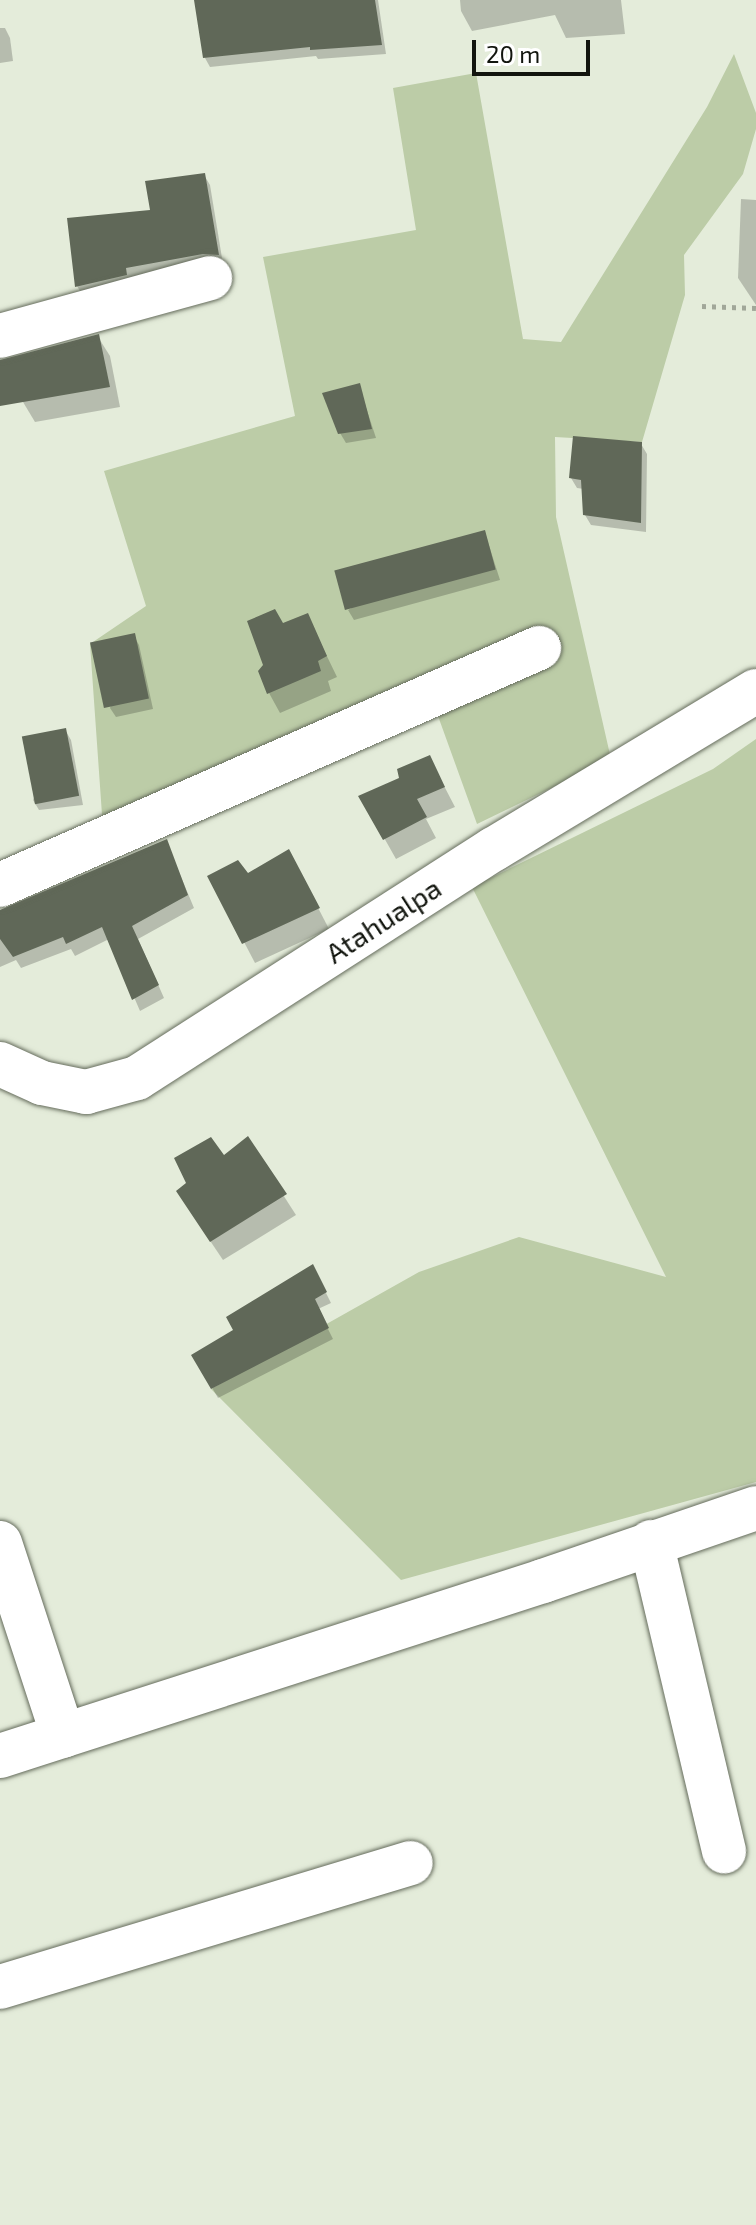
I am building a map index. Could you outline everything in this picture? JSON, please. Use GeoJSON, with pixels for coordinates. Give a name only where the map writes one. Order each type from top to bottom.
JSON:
{"type":"FeatureCollection","features":[{"type":"Feature","properties":{"kind":"street"},"geometry":{"type":"LineString","coordinates":[[0,336],[210,278]]}},
{"type":"Feature","properties":{"kind":"street"},"geometry":{"type":"LineString","coordinates":[[0,885],[539,648]]}},
{"type":"Feature","properties":{"kind":"street","name":"Atahualpa"},"geometry":{"type":"LineString","coordinates":[[0,1064],[42,1083],[86,1092],[137,1078],[494,849],[756,691]]}},
{"type":"Feature","properties":{"kind":"street"},"geometry":{"type":"LineString","coordinates":[[0,1756],[543,1581],[756,1508]]}},
{"type":"Feature","properties":{"kind":"street"},"geometry":{"type":"LineString","coordinates":[[651,1542],[724,1851]]}},
{"type":"Feature","properties":{"kind":"street"},"geometry":{"type":"LineString","coordinates":[[0,1543],[63,1736]]}},
{"type":"Feature","properties":{"kind":"street"},"geometry":{"type":"LineString","coordinates":[[0,1987],[411,1863]]}},
{"type":"Feature","properties":{"kind":"path"},"geometry":{"type":"LineString","coordinates":[[702,306],[756,308]]}},
{"type":"Feature","properties":{"kind":"green space"},"geometry":{"type":"Polygon","coordinates":[[[734,54],[756,113],[756,129],[743,174],[684,255],[685,295],[642,442],[555,437],[556,517],[611,759],[477,824],[438,716],[104,843],[90,644],[146,606],[104,471],[295,416],[263,257],[416,230],[393,88],[476,73],[523,339],[561,342],[707,107],[734,54]]]}},
{"type":"Feature","properties":{"kind":"green space"},"geometry":{"type":"Polygon","coordinates":[[[756,739],[756,1482],[401,1580],[211,1389],[419,1272],[519,1237],[666,1277],[472,887],[713,769],[756,739]]]}},
{"type":"Feature","properties":{"kind":"building"},"geometry":{"type":"Polygon","coordinates":[[[194,0],[375,0],[382,45],[310,50],[310,47],[203,58],[194,0]]]}},
{"type":"Feature","properties":{"kind":"building"},"geometry":{"type":"Polygon","coordinates":[[[205,173],[219,255],[203,254],[126,268],[127,275],[75,287],[67,218],[150,210],[145,181],[205,173]]]}},
{"type":"Feature","properties":{"kind":"building"},"geometry":{"type":"Polygon","coordinates":[[[99,334],[110,387],[0,406],[0,360],[99,334]]]}},
{"type":"Feature","properties":{"kind":"building"},"geometry":{"type":"Polygon","coordinates":[[[360,383],[372,429],[338,434],[322,393],[360,383]]]}},
{"type":"Feature","properties":{"kind":"building"},"geometry":{"type":"Polygon","coordinates":[[[573,436],[642,442],[641,523],[583,515],[581,480],[569,478],[573,436]]]}},
{"type":"Feature","properties":{"kind":"building"},"geometry":{"type":"Polygon","coordinates":[[[485,530],[496,570],[345,610],[334,570],[485,530]]]}},
{"type":"Feature","properties":{"kind":"building"},"geometry":{"type":"Polygon","coordinates":[[[275,609],[283,623],[308,613],[327,656],[318,661],[321,671],[267,694],[258,671],[263,665],[247,621],[275,609]]]}},
{"type":"Feature","properties":{"kind":"building"},"geometry":{"type":"Polygon","coordinates":[[[135,633],[149,699],[104,708],[90,643],[135,633]]]}},
{"type":"Feature","properties":{"kind":"building"},"geometry":{"type":"Polygon","coordinates":[[[66,728],[79,796],[35,804],[22,737],[66,728]]]}},
{"type":"Feature","properties":{"kind":"building"},"geometry":{"type":"Polygon","coordinates":[[[430,755],[445,787],[417,799],[427,817],[383,840],[358,796],[399,778],[397,769],[430,755]]]}},
{"type":"Feature","properties":{"kind":"building"},"geometry":{"type":"Polygon","coordinates":[[[167,839],[188,895],[132,926],[159,985],[132,1000],[102,927],[66,944],[63,937],[13,957],[0,939],[0,910],[167,839]]]}},
{"type":"Feature","properties":{"kind":"building"},"geometry":{"type":"Polygon","coordinates":[[[289,849],[320,908],[242,944],[207,876],[238,860],[248,873],[289,849]]]}},
{"type":"Feature","properties":{"kind":"building"},"geometry":{"type":"Polygon","coordinates":[[[248,1136],[287,1194],[210,1242],[176,1191],[186,1183],[174,1158],[211,1137],[224,1155],[248,1136]]]}},
{"type":"Feature","properties":{"kind":"building"},"geometry":{"type":"Polygon","coordinates":[[[313,1264],[327,1292],[315,1299],[329,1328],[211,1389],[191,1355],[233,1330],[226,1317],[313,1264]]]}}]}
